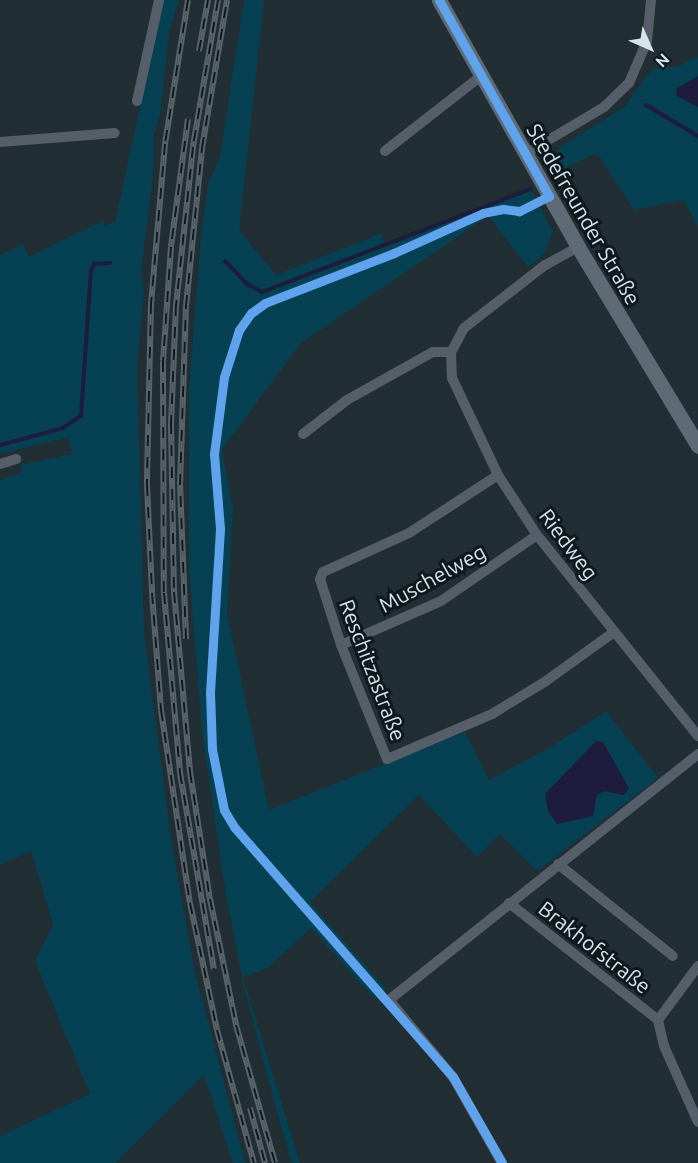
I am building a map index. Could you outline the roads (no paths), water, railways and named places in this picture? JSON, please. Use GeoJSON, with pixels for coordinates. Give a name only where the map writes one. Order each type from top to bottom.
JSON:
{"type":"FeatureCollection","features":[{"type":"Feature","properties":{"kind":"street"},"geometry":{"type":"LineString","coordinates":[[137,101],[159,0]]}},
{"type":"Feature","properties":{"kind":"street","name":"Stedefreunder Straße"},"geometry":{"type":"LineString","coordinates":[[439,0],[578,247],[698,446]]}},
{"type":"Feature","properties":{"kind":"street"},"geometry":{"type":"LineString","coordinates":[[525,154],[604,107],[629,83],[647,41],[651,0]]}},
{"type":"Feature","properties":{"kind":"street"},"geometry":{"type":"LineString","coordinates":[[385,151],[481,76]]}},
{"type":"Feature","properties":{"kind":"street"},"geometry":{"type":"LineString","coordinates":[[0,142],[115,133]]}},
{"type":"Feature","properties":{"kind":"street"},"geometry":{"type":"LineString","coordinates":[[303,434],[347,400],[433,352],[452,352],[456,339],[473,321],[545,265],[578,247]]}},
{"type":"Feature","properties":{"kind":"street","name":"Riedweg"},"geometry":{"type":"LineString","coordinates":[[452,352],[455,388],[498,475],[537,535],[698,736]]}},
{"type":"Feature","properties":{"kind":"street"},"geometry":{"type":"LineString","coordinates":[[0,464],[16,459]]}},
{"type":"Feature","properties":{"kind":"street","name":"Reschitzastraße"},"geometry":{"type":"LineString","coordinates":[[498,475],[409,532],[323,572],[319,586],[387,759],[492,714],[546,681],[614,632]]}},
{"type":"Feature","properties":{"kind":"street","name":"Muschelweg"},"geometry":{"type":"LineString","coordinates":[[341,645],[441,601],[537,535]]}},
{"type":"Feature","properties":{"kind":"street","name":"Brakhofstraße"},"geometry":{"type":"LineString","coordinates":[[502,1163],[453,1077],[389,1000],[698,754]]}},
{"type":"Feature","properties":{"kind":"street","name":"Brakhofstraße"},"geometry":{"type":"LineString","coordinates":[[558,864],[673,956]]}},
{"type":"Feature","properties":{"kind":"street","name":"Brakhofstraße"},"geometry":{"type":"LineString","coordinates":[[509,903],[658,1020]]}},
{"type":"Feature","properties":{"kind":"street"},"geometry":{"type":"LineString","coordinates":[[698,966],[658,1020],[664,1046],[698,1122]]}},
{"type":"Feature","properties":{"kind":"waterway"},"geometry":{"type":"LineString","coordinates":[[646,105],[698,136]]}},
{"type":"Feature","properties":{"kind":"waterway"},"geometry":{"type":"LineString","coordinates":[[225,261],[247,284],[262,292],[531,189]]}},
{"type":"Feature","properties":{"kind":"waterway"},"geometry":{"type":"LineString","coordinates":[[0,445],[63,428],[81,416],[91,271],[94,264],[110,263]]}},
{"type":"Feature","properties":{"kind":"railway"},"geometry":{"type":"LineString","coordinates":[[188,0],[165,144],[151,303],[147,485],[152,593],[161,710],[190,903],[217,1030],[254,1163]]}},
{"type":"Feature","properties":{"kind":"railway"},"geometry":{"type":"LineString","coordinates":[[199,51],[208,0]]}},
{"type":"Feature","properties":{"kind":"railway"},"geometry":{"type":"LineString","coordinates":[[218,0],[193,147],[176,305],[171,423],[174,592],[190,772],[210,899],[236,1025],[275,1163]]}},
{"type":"Feature","properties":{"kind":"railway"},"geometry":{"type":"LineString","coordinates":[[186,639],[180,485],[186,306],[202,148],[227,0]]}},
{"type":"Feature","properties":{"kind":"railway"},"geometry":{"type":"LineString","coordinates":[[188,119],[171,247],[163,361],[164,593],[180,773],[214,969]]}},
{"type":"Feature","properties":{"kind":"railway"},"geometry":{"type":"LineString","coordinates":[[250,1108],[265,1163]]}}]}
